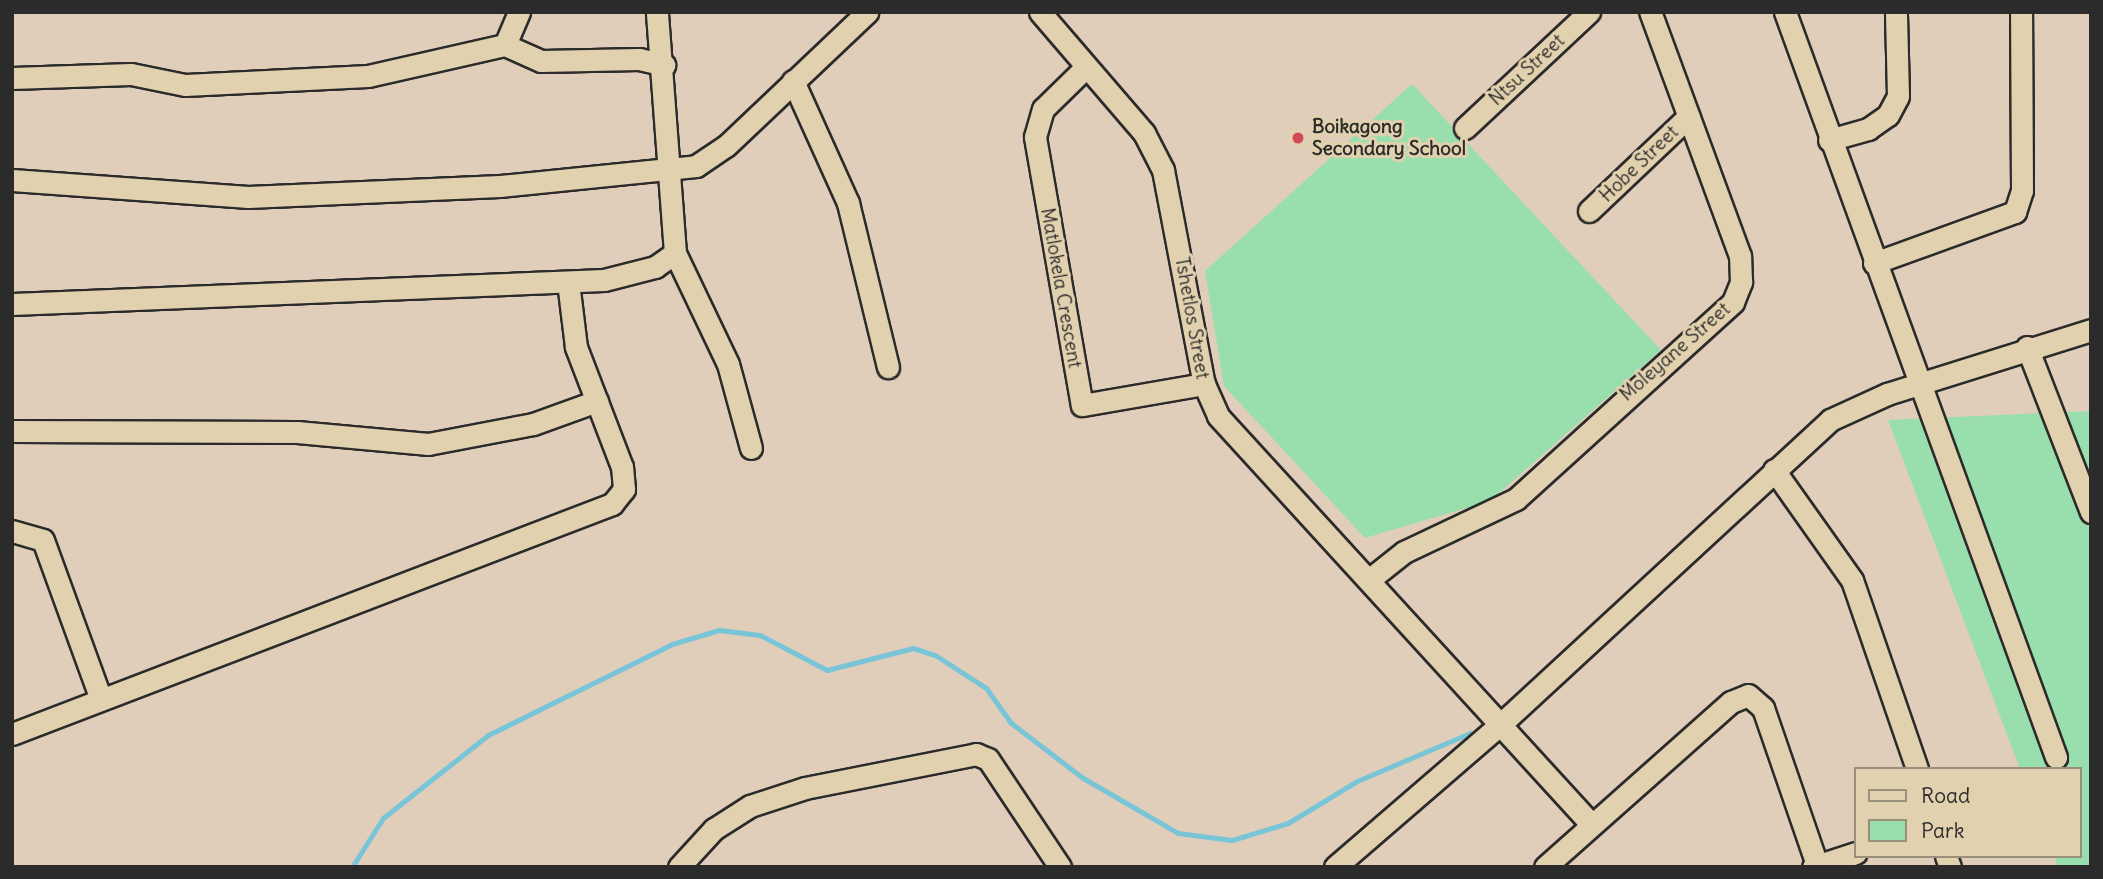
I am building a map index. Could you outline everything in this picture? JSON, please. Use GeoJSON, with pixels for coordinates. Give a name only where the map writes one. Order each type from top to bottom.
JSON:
{"type":"FeatureCollection","features":[{"type":"Feature","properties":{"kind":"street"},"geometry":{"type":"LineString","coordinates":[[505,45],[519,12]]}},
{"type":"Feature","properties":{"kind":"street"},"geometry":{"type":"LineString","coordinates":[[657,12],[664,65],[675,253],[728,364],[751,448]]}},
{"type":"Feature","properties":{"kind":"street"},"geometry":{"type":"LineString","coordinates":[[12,180],[248,197],[499,186],[696,166],[726,146],[867,12]]}},
{"type":"Feature","properties":{"kind":"street","name":"Tshetlos Street"},"geometry":{"type":"LineString","coordinates":[[1040,12],[1144,133],[1163,170],[1204,384],[1237,440],[1370,579],[1592,825]]}},
{"type":"Feature","properties":{"kind":"street","name":"Ntsu Street"},"geometry":{"type":"LineString","coordinates":[[1465,128],[1590,12]]}},
{"type":"Feature","properties":{"kind":"street","name":"Moleyane Street"},"geometry":{"type":"LineString","coordinates":[[1370,579],[1404,552],[1516,499],[1733,302],[1741,282],[1740,256],[1650,12]]}},
{"type":"Feature","properties":{"kind":"street"},"geometry":{"type":"LineString","coordinates":[[1785,12],[1829,140],[2056,757]]}},
{"type":"Feature","properties":{"kind":"street"},"geometry":{"type":"LineString","coordinates":[[1829,140],[1868,129],[1888,116],[1898,96],[1895,12]]}},
{"type":"Feature","properties":{"kind":"street"},"geometry":{"type":"LineString","coordinates":[[1874,263],[2015,212],[2022,191],[2021,12]]}},
{"type":"Feature","properties":{"kind":"street"},"geometry":{"type":"LineString","coordinates":[[12,78],[131,74],[185,85],[368,76],[505,45],[541,61],[639,59],[664,65]]}},
{"type":"Feature","properties":{"kind":"street","name":"Matlokela Crescent"},"geometry":{"type":"LineString","coordinates":[[1086,66],[1043,109],[1035,137],[1082,405],[1204,384]]}},
{"type":"Feature","properties":{"kind":"street"},"geometry":{"type":"LineString","coordinates":[[793,80],[848,204],[888,367]]}},
{"type":"Feature","properties":{"kind":"street","name":"Hobe Street"},"geometry":{"type":"LineString","coordinates":[[1590,211],[1688,117]]}},
{"type":"Feature","properties":{"kind":"street"},"geometry":{"type":"LineString","coordinates":[[12,304],[568,282],[655,267],[675,253]]}},
{"type":"Feature","properties":{"kind":"street"},"geometry":{"type":"LineString","coordinates":[[12,734],[612,504],[624,489],[622,467],[576,347],[568,282]]}},
{"type":"Feature","properties":{"kind":"street"},"geometry":{"type":"LineString","coordinates":[[1335,867],[1502,723],[1830,420],[1920,384],[2027,347],[2091,330]]}},
{"type":"Feature","properties":{"kind":"street"},"geometry":{"type":"LineString","coordinates":[[2027,347],[2091,512]]}},
{"type":"Feature","properties":{"kind":"street"},"geometry":{"type":"LineString","coordinates":[[12,431],[297,432],[428,444],[533,424],[597,401]]}},
{"type":"Feature","properties":{"kind":"street"},"geometry":{"type":"LineString","coordinates":[[1774,470],[1852,580],[1916,767]]}},
{"type":"Feature","properties":{"kind":"street"},"geometry":{"type":"LineString","coordinates":[[12,531],[43,540],[101,699]]}},
{"type":"Feature","properties":{"kind":"street"},"geometry":{"type":"LineString","coordinates":[[1545,867],[1731,702],[1748,695],[1763,708],[1815,866],[1854,854]]}},
{"type":"Feature","properties":{"kind":"street"},"geometry":{"type":"LineString","coordinates":[[679,867],[714,828],[750,806],[805,788],[976,754],[988,760],[1060,867]]}},
{"type":"Feature","properties":{"kind":"green space"},"geometry":{"type":"Polygon","coordinates":[[[1412,84],[1661,350],[1490,501],[1365,538],[1224,386],[1205,271],[1412,84]]]}},
{"type":"Feature","properties":{"kind":"green space"},"geometry":{"type":"Polygon","coordinates":[[[2091,411],[2091,867],[2058,867],[2055,858],[2082,858],[2082,767],[2019,767],[1888,420],[2091,411]]]}},
{"type":"Feature","properties":{"kind":"waterway"},"geometry":{"type":"LineString","coordinates":[[352,867],[383,818],[488,735],[672,644],[719,630],[760,635],[827,670],[913,648],[935,655],[986,688],[1011,723],[1083,778],[1178,833],[1232,840],[1288,823],[1357,781],[1470,733]]}},
{"type":"Feature","properties":{"kind":"place","name":"Boikagong Secondary School"},"geometry":{"type":"Point","coordinates":[1298,138]}}]}
